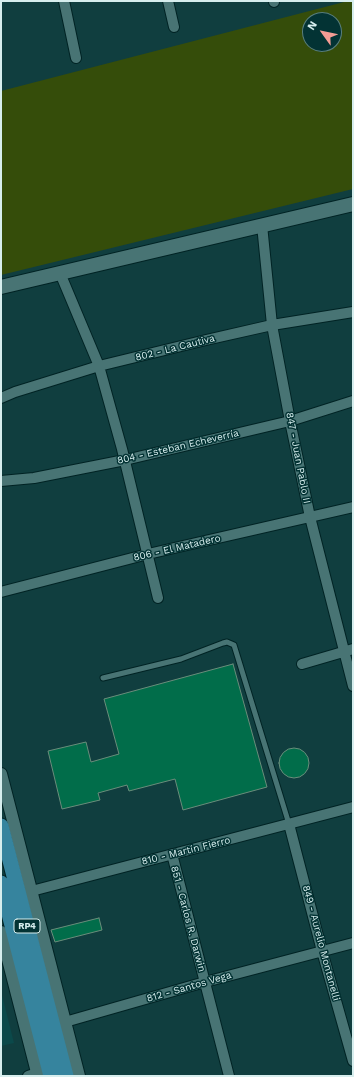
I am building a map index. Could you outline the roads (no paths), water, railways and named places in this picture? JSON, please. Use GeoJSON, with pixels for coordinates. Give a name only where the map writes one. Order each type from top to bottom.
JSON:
{"type":"FeatureCollection","features":[{"type":"Feature","properties":{"kind":"main road"},"geometry":{"type":"LineString","coordinates":[[1,287],[353,204]]}},
{"type":"Feature","properties":{"kind":"main road","name":"RP4"},"geometry":{"type":"LineString","coordinates":[[1,826],[25,893],[46,1028],[39,1075]]}},
{"type":"Feature","properties":{"kind":"main road","name":"RP4"},"geometry":{"type":"LineString","coordinates":[[1,883],[46,1028],[66,1076]]}},
{"type":"Feature","properties":{"kind":"street"},"geometry":{"type":"LineString","coordinates":[[64,1],[76,58]]}},
{"type":"Feature","properties":{"kind":"street"},"geometry":{"type":"LineString","coordinates":[[168,1],[174,27]]}},
{"type":"Feature","properties":{"kind":"street","name":"847 - Juan Pablo II"},"geometry":{"type":"LineString","coordinates":[[262,225],[272,325],[290,421],[310,517],[349,650],[353,686]]}},
{"type":"Feature","properties":{"kind":"street"},"geometry":{"type":"LineString","coordinates":[[60,274],[99,366],[125,460],[158,598]]}},
{"type":"Feature","properties":{"kind":"street","name":"802 - La Cautiva"},"geometry":{"type":"LineString","coordinates":[[1,398],[14,392],[99,366],[272,325],[353,312]]}},
{"type":"Feature","properties":{"kind":"street","name":"804 - Esteban Echeverría"},"geometry":{"type":"LineString","coordinates":[[1,481],[34,478],[125,460],[290,421],[353,401]]}},
{"type":"Feature","properties":{"kind":"street","name":"806 - El Matadero"},"geometry":{"type":"LineString","coordinates":[[1,592],[148,554],[353,508]]}},
{"type":"Feature","properties":{"kind":"street"},"geometry":{"type":"LineString","coordinates":[[302,664],[349,650]]}},
{"type":"Feature","properties":{"kind":"street"},"geometry":{"type":"LineString","coordinates":[[1,774],[25,893]]}},
{"type":"Feature","properties":{"kind":"street","name":"810 - Martín Fierro"},"geometry":{"type":"LineString","coordinates":[[25,893],[353,807]]}},
{"type":"Feature","properties":{"kind":"street","name":"849 - Aurelio Montanelli"},"geometry":{"type":"LineString","coordinates":[[289,824],[322,951],[353,1061]]}},
{"type":"Feature","properties":{"kind":"street","name":"851 - Carlos R. Darwin"},"geometry":{"type":"LineString","coordinates":[[172,854],[229,1076]]}},
{"type":"Feature","properties":{"kind":"street"},"geometry":{"type":"LineString","coordinates":[[1,932],[46,1028],[79,1076]]}},
{"type":"Feature","properties":{"kind":"street","name":"812 - Santos Vega"},"geometry":{"type":"LineString","coordinates":[[46,1028],[205,982],[353,943]]}},
{"type":"Feature","properties":{"kind":"lane"},"geometry":{"type":"LineString","coordinates":[[103,678],[181,659],[223,643],[227,642],[234,645],[289,824]]}}]}
